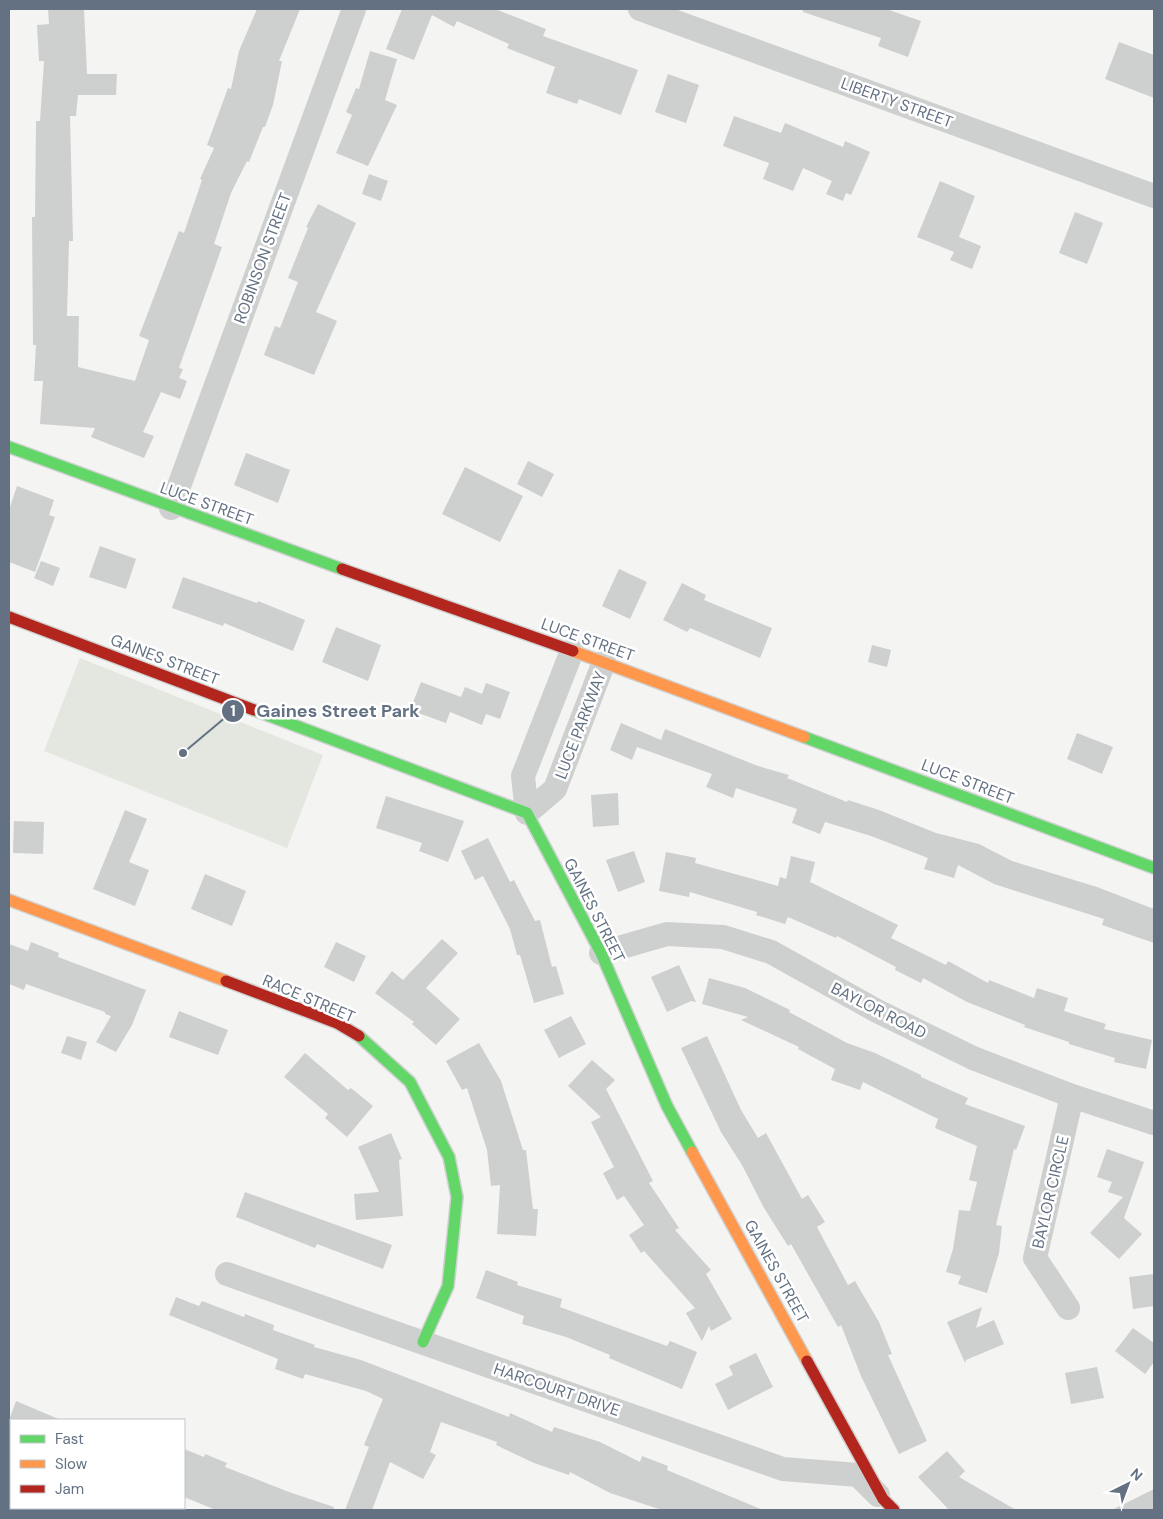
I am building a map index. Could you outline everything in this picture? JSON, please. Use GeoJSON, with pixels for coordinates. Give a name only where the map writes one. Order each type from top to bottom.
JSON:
{"type":"FeatureCollection","features":[{"type":"Feature","properties":{"kind":"street","name":"ROBINSON STREET"},"geometry":{"type":"LineString","coordinates":[[171,508],[354,9]]}},
{"type":"Feature","properties":{"kind":"street","name":"LIBERTY STREET"},"geometry":{"type":"LineString","coordinates":[[640,9],[1154,196]]}},
{"type":"Feature","properties":{"kind":"street","name":"LUCE STREET"},"geometry":{"type":"LineString","coordinates":[[9,447],[171,508],[604,662],[1154,868]]}},
{"type":"Feature","properties":{"kind":"street","name":"GAINES STREET"},"geometry":{"type":"LineString","coordinates":[[9,618],[526,813],[601,953],[667,1106],[888,1505]]}},
{"type":"Feature","properties":{"kind":"street"},"geometry":{"type":"LineString","coordinates":[[526,813],[524,776],[572,651]]}},
{"type":"Feature","properties":{"kind":"street","name":"LUCE PARKWAY"},"geometry":{"type":"LineString","coordinates":[[526,813],[555,789],[604,662]]}},
{"type":"Feature","properties":{"kind":"street","name":"RACE STREET"},"geometry":{"type":"LineString","coordinates":[[9,900],[337,1023],[359,1036],[410,1082],[448,1157],[457,1198],[448,1286],[423,1342]]}},
{"type":"Feature","properties":{"kind":"street","name":"BAYLOR ROAD"},"geometry":{"type":"LineString","coordinates":[[601,953],[667,934],[722,937],[771,952],[877,1011],[973,1058],[1072,1096],[1154,1123]]}},
{"type":"Feature","properties":{"kind":"street","name":"BAYLOR CIRCLE"},"geometry":{"type":"LineString","coordinates":[[1068,1308],[1035,1258],[1072,1096]]}},
{"type":"Feature","properties":{"kind":"street","name":"HARCOURT DRIVE"},"geometry":{"type":"LineString","coordinates":[[226,1274],[783,1469],[858,1475],[888,1505]]}},
{"type":"Feature","properties":{"kind":"shaded area"},"geometry":{"type":"Polygon","coordinates":[[[80,658],[323,755],[287,848],[44,751],[80,658]]]}},
{"type":"Feature","properties":{"kind":"building"},"geometry":{"type":"Polygon","coordinates":[[[48,9],[84,9],[87,74],[117,74],[116,95],[78,95],[76,116],[70,116],[73,241],[69,241],[67,316],[79,316],[78,367],[135,381],[149,340],[139,336],[179,231],[184,233],[202,180],[200,179],[214,148],[207,145],[228,88],[231,89],[239,51],[257,9],[300,9],[279,61],[282,61],[273,105],[265,127],[263,127],[249,162],[247,161],[231,193],[214,244],[222,247],[179,368],[183,369],[179,378],[187,381],[180,399],[161,392],[143,432],[154,436],[144,458],[91,437],[95,428],[40,424],[43,381],[34,381],[36,345],[33,345],[32,217],[35,217],[36,121],[40,121],[44,61],[39,61],[37,25],[49,24],[48,9]]]}},
{"type":"Feature","properties":{"kind":"building"},"geometry":{"type":"Polygon","coordinates":[[[402,9],[495,9],[546,29],[543,36],[638,70],[621,115],[579,99],[577,104],[546,93],[555,67],[507,48],[509,44],[457,21],[454,27],[432,15],[414,60],[386,49],[402,9]]]}},
{"type":"Feature","properties":{"kind":"building"},"geometry":{"type":"Polygon","coordinates":[[[803,9],[886,9],[921,21],[908,57],[878,46],[881,38],[803,12],[803,9]]]}},
{"type":"Feature","properties":{"kind":"building"},"geometry":{"type":"Polygon","coordinates":[[[1119,42],[1154,55],[1154,98],[1105,79],[1119,42]]]}},
{"type":"Feature","properties":{"kind":"building"},"geometry":{"type":"Polygon","coordinates":[[[370,51],[397,59],[385,100],[397,105],[368,166],[336,153],[352,115],[346,112],[356,88],[359,89],[370,51]]]}},
{"type":"Feature","properties":{"kind":"building"},"geometry":{"type":"Polygon","coordinates":[[[668,74],[699,85],[686,123],[655,112],[668,74]]]}},
{"type":"Feature","properties":{"kind":"building"},"geometry":{"type":"Polygon","coordinates":[[[734,116],[781,133],[785,123],[843,147],[845,141],[870,152],[851,195],[846,193],[843,201],[826,194],[832,181],[803,168],[793,191],[763,179],[769,163],[723,146],[734,116]]]}},
{"type":"Feature","properties":{"kind":"building"},"geometry":{"type":"Polygon","coordinates":[[[369,174],[388,181],[381,201],[362,194],[369,174]]]}},
{"type":"Feature","properties":{"kind":"building"},"geometry":{"type":"Polygon","coordinates":[[[940,181],[975,196],[959,237],[981,246],[972,269],[950,260],[954,252],[917,237],[940,181]]]}},
{"type":"Feature","properties":{"kind":"building"},"geometry":{"type":"Polygon","coordinates":[[[318,204],[356,223],[316,312],[337,321],[314,375],[264,355],[275,326],[280,328],[298,282],[288,278],[308,228],[306,227],[318,204]]]}},
{"type":"Feature","properties":{"kind":"building"},"geometry":{"type":"Polygon","coordinates":[[[1075,212],[1103,223],[1087,264],[1059,253],[1075,212]]]}},
{"type":"Feature","properties":{"kind":"building"},"geometry":{"type":"Polygon","coordinates":[[[246,453],[290,470],[278,503],[234,485],[246,453]]]}},
{"type":"Feature","properties":{"kind":"building"},"geometry":{"type":"Polygon","coordinates":[[[528,461],[554,474],[542,497],[517,484],[528,461]]]}},
{"type":"Feature","properties":{"kind":"building"},"geometry":{"type":"Polygon","coordinates":[[[465,467],[523,496],[500,542],[442,514],[465,467]]]}},
{"type":"Feature","properties":{"kind":"building"},"geometry":{"type":"Polygon","coordinates":[[[17,486],[54,500],[49,515],[55,517],[35,572],[9,562],[9,510],[17,486]]]}},
{"type":"Feature","properties":{"kind":"building"},"geometry":{"type":"Polygon","coordinates":[[[100,546],[136,559],[126,589],[89,577],[100,546]]]}},
{"type":"Feature","properties":{"kind":"building"},"geometry":{"type":"Polygon","coordinates":[[[41,561],[60,568],[53,586],[34,578],[41,561]]]}},
{"type":"Feature","properties":{"kind":"building"},"geometry":{"type":"Polygon","coordinates":[[[619,569],[647,582],[630,619],[602,606],[619,569]]]}},
{"type":"Feature","properties":{"kind":"building"},"geometry":{"type":"Polygon","coordinates":[[[183,577],[257,603],[258,601],[305,620],[293,651],[224,623],[223,626],[172,608],[183,577]]]}},
{"type":"Feature","properties":{"kind":"building"},"geometry":{"type":"Polygon","coordinates":[[[682,583],[706,595],[704,600],[772,628],[760,658],[690,628],[687,632],[663,620],[682,583]]]}},
{"type":"Feature","properties":{"kind":"building"},"geometry":{"type":"Polygon","coordinates":[[[336,627],[381,645],[368,681],[322,662],[336,627]]]}},
{"type":"Feature","properties":{"kind":"building"},"geometry":{"type":"Polygon","coordinates":[[[872,645],[891,650],[887,667],[868,662],[872,645]]]}},
{"type":"Feature","properties":{"kind":"building"},"geometry":{"type":"Polygon","coordinates":[[[421,682],[461,697],[465,687],[482,694],[486,683],[510,692],[500,719],[486,714],[482,725],[450,712],[446,723],[410,710],[421,682]]]}},
{"type":"Feature","properties":{"kind":"building"},"geometry":{"type":"Polygon","coordinates":[[[621,723],[661,740],[665,729],[758,766],[789,775],[787,778],[847,802],[848,800],[879,810],[936,833],[979,844],[1012,861],[1097,887],[1154,909],[1154,943],[1102,925],[1104,919],[994,884],[958,865],[954,878],[924,869],[928,858],[871,836],[825,822],[820,834],[792,823],[797,809],[736,788],[733,798],[706,787],[712,774],[637,747],[632,760],[610,750],[621,723]]]}},
{"type":"Feature","properties":{"kind":"building"},"geometry":{"type":"Polygon","coordinates":[[[1077,733],[1113,747],[1102,774],[1067,759],[1077,733]]]}},
{"type":"Feature","properties":{"kind":"building"},"geometry":{"type":"Polygon","coordinates":[[[618,793],[619,825],[593,827],[591,795],[618,793]]]}},
{"type":"Feature","properties":{"kind":"building"},"geometry":{"type":"Polygon","coordinates":[[[386,796],[464,821],[448,862],[419,851],[422,843],[376,828],[386,796]]]}},
{"type":"Feature","properties":{"kind":"building"},"geometry":{"type":"Polygon","coordinates":[[[125,810],[147,819],[129,862],[149,870],[135,906],[93,889],[125,810]]]}},
{"type":"Feature","properties":{"kind":"building"},"geometry":{"type":"Polygon","coordinates":[[[14,821],[44,822],[43,854],[13,853],[14,821]]]}},
{"type":"Feature","properties":{"kind":"building"},"geometry":{"type":"Polygon","coordinates":[[[488,838],[510,882],[514,880],[535,921],[540,920],[552,967],[556,966],[564,994],[534,1003],[510,929],[483,876],[475,880],[461,851],[488,838]]]}},
{"type":"Feature","properties":{"kind":"building"},"geometry":{"type":"Polygon","coordinates":[[[634,851],[645,882],[618,892],[606,860],[634,851]]]}},
{"type":"Feature","properties":{"kind":"building"},"geometry":{"type":"Polygon","coordinates":[[[666,852],[696,858],[695,863],[778,886],[780,877],[786,879],[791,856],[815,862],[810,882],[898,925],[891,938],[946,965],[948,961],[988,983],[989,980],[1034,998],[1037,988],[1068,998],[1064,1011],[1106,1024],[1104,1029],[1152,1040],[1146,1069],[1114,1062],[1115,1058],[1069,1044],[1069,1042],[1024,1027],[1025,1025],[967,1002],[923,978],[921,983],[895,970],[896,967],[837,936],[836,938],[788,917],[785,924],[756,915],[757,912],[690,892],[689,897],[659,891],[666,852]]]}},
{"type":"Feature","properties":{"kind":"building"},"geometry":{"type":"Polygon","coordinates":[[[205,874],[246,891],[232,926],[191,909],[205,874]]]}},
{"type":"Feature","properties":{"kind":"building"},"geometry":{"type":"Polygon","coordinates":[[[442,939],[458,953],[426,988],[460,1019],[436,1045],[412,1024],[414,1022],[375,993],[392,971],[403,980],[442,939]]]}},
{"type":"Feature","properties":{"kind":"building"},"geometry":{"type":"Polygon","coordinates":[[[31,942],[59,953],[58,957],[146,990],[132,1025],[116,1052],[96,1042],[111,1016],[105,1014],[105,1012],[26,984],[24,990],[9,984],[9,944],[28,951],[31,942]]]}},
{"type":"Feature","properties":{"kind":"building"},"geometry":{"type":"Polygon","coordinates":[[[336,942],[366,956],[354,982],[324,967],[336,942]]]}},
{"type":"Feature","properties":{"kind":"building"},"geometry":{"type":"Polygon","coordinates":[[[679,965],[696,1002],[691,1001],[667,1012],[651,977],[679,965]]]}},
{"type":"Feature","properties":{"kind":"building"},"geometry":{"type":"Polygon","coordinates":[[[709,978],[745,988],[790,1010],[789,1012],[847,1043],[875,1053],[921,1075],[921,1077],[968,1098],[965,1104],[1025,1126],[1016,1150],[1014,1149],[996,1225],[1002,1226],[999,1253],[987,1293],[958,1284],[961,1276],[946,1272],[953,1249],[959,1210],[970,1211],[977,1182],[969,1180],[977,1146],[935,1128],[938,1119],[863,1082],[860,1090],[831,1080],[835,1069],[798,1049],[799,1047],[741,1020],[748,1017],[702,1004],[709,978]]]}},
{"type":"Feature","properties":{"kind":"building"},"geometry":{"type":"Polygon","coordinates":[[[179,1011],[228,1030],[218,1055],[169,1037],[179,1011]]]}},
{"type":"Feature","properties":{"kind":"building"},"geometry":{"type":"Polygon","coordinates":[[[571,1016],[586,1044],[559,1058],[544,1030],[571,1016]]]}},
{"type":"Feature","properties":{"kind":"building"},"geometry":{"type":"Polygon","coordinates":[[[67,1036],[87,1042],[81,1060],[61,1053],[67,1036]]]}},
{"type":"Feature","properties":{"kind":"building"},"geometry":{"type":"Polygon","coordinates":[[[707,1036],[741,1110],[758,1138],[766,1133],[802,1199],[808,1195],[825,1222],[817,1227],[848,1285],[855,1281],[879,1322],[892,1354],[888,1355],[927,1441],[899,1454],[861,1376],[841,1325],[838,1327],[791,1244],[788,1246],[764,1208],[742,1165],[721,1132],[681,1048],[707,1036]]]}},
{"type":"Feature","properties":{"kind":"building"},"geometry":{"type":"Polygon","coordinates":[[[479,1043],[501,1081],[523,1150],[526,1150],[533,1209],[538,1209],[536,1236],[497,1234],[500,1185],[491,1186],[487,1150],[467,1088],[462,1090],[446,1061],[479,1043]]]}},
{"type":"Feature","properties":{"kind":"building"},"geometry":{"type":"Polygon","coordinates":[[[305,1053],[348,1090],[351,1088],[373,1106],[347,1137],[325,1118],[328,1114],[284,1077],[305,1053]]]}},
{"type":"Feature","properties":{"kind":"building"},"geometry":{"type":"Polygon","coordinates":[[[592,1060],[615,1080],[606,1089],[653,1181],[649,1183],[679,1228],[675,1230],[711,1270],[706,1274],[732,1319],[711,1331],[709,1326],[702,1341],[686,1313],[695,1308],[644,1251],[641,1253],[629,1235],[644,1225],[624,1196],[617,1200],[603,1173],[614,1167],[591,1122],[601,1117],[568,1086],[592,1060]]]}},
{"type":"Feature","properties":{"kind":"building"},"geometry":{"type":"Polygon","coordinates":[[[391,1133],[402,1159],[399,1160],[403,1216],[356,1220],[354,1194],[379,1192],[358,1147],[391,1133]]]}},
{"type":"Feature","properties":{"kind":"building"},"geometry":{"type":"Polygon","coordinates":[[[1107,1149],[1144,1162],[1124,1218],[1142,1234],[1119,1259],[1090,1233],[1123,1197],[1108,1192],[1112,1182],[1097,1177],[1107,1149]]]}},
{"type":"Feature","properties":{"kind":"building"},"geometry":{"type":"Polygon","coordinates":[[[245,1192],[392,1245],[383,1269],[317,1244],[315,1248],[236,1217],[245,1192]]]}},
{"type":"Feature","properties":{"kind":"building"},"geometry":{"type":"Polygon","coordinates":[[[486,1270],[518,1282],[517,1285],[562,1299],[560,1307],[667,1346],[670,1341],[697,1352],[682,1389],[609,1358],[610,1355],[566,1337],[522,1324],[524,1316],[476,1298],[486,1270]]]}},
{"type":"Feature","properties":{"kind":"building"},"geometry":{"type":"Polygon","coordinates":[[[1154,1274],[1154,1306],[1133,1309],[1129,1277],[1154,1274]]]}},
{"type":"Feature","properties":{"kind":"building"},"geometry":{"type":"Polygon","coordinates":[[[176,1297],[199,1306],[202,1301],[244,1317],[245,1314],[274,1325],[273,1330],[315,1345],[314,1347],[361,1360],[509,1417],[510,1413],[552,1432],[554,1427],[600,1442],[640,1462],[642,1456],[668,1466],[667,1470],[763,1510],[662,1510],[610,1493],[570,1472],[569,1475],[534,1463],[496,1445],[497,1442],[441,1422],[430,1452],[436,1455],[423,1479],[390,1462],[372,1510],[345,1510],[369,1447],[364,1445],[383,1399],[366,1391],[305,1374],[303,1379],[275,1369],[278,1359],[169,1315],[176,1297]]]}},
{"type":"Feature","properties":{"kind":"building"},"geometry":{"type":"Polygon","coordinates":[[[982,1307],[976,1328],[994,1320],[1004,1344],[966,1360],[965,1363],[947,1322],[982,1307]]]}},
{"type":"Feature","properties":{"kind":"building"},"geometry":{"type":"Polygon","coordinates":[[[1133,1328],[1154,1343],[1154,1362],[1145,1374],[1115,1351],[1133,1328]]]}},
{"type":"Feature","properties":{"kind":"building"},"geometry":{"type":"Polygon","coordinates":[[[756,1353],[773,1387],[728,1410],[715,1384],[733,1375],[729,1366],[756,1353]]]}},
{"type":"Feature","properties":{"kind":"building"},"geometry":{"type":"Polygon","coordinates":[[[1097,1367],[1104,1398],[1071,1404],[1065,1373],[1097,1367]]]}},
{"type":"Feature","properties":{"kind":"building"},"geometry":{"type":"Polygon","coordinates":[[[16,1401],[59,1419],[10,1419],[16,1401]]]}},
{"type":"Feature","properties":{"kind":"building"},"geometry":{"type":"Polygon","coordinates":[[[185,1449],[204,1457],[205,1454],[227,1463],[225,1467],[334,1507],[333,1510],[216,1510],[185,1497],[185,1449]]]}},
{"type":"Feature","properties":{"kind":"building"},"geometry":{"type":"Polygon","coordinates":[[[947,1451],[965,1471],[959,1477],[1016,1510],[949,1510],[918,1477],[947,1451]]]}},
{"type":"Feature","properties":{"kind":"building"},"geometry":{"type":"Polygon","coordinates":[[[1154,1489],[1154,1510],[1112,1510],[1154,1489]]]}},
{"type":"Feature","properties":{"kind":"traffic: fast"},"geometry":{"type":"LineString","coordinates":[[9,447],[342,569]]}},
{"type":"Feature","properties":{"kind":"traffic: fast"},"geometry":{"type":"LineString","coordinates":[[254,710],[527,813],[601,953],[667,1106],[692,1152]]}},
{"type":"Feature","properties":{"kind":"traffic: fast"},"geometry":{"type":"LineString","coordinates":[[804,737],[1154,868]]}},
{"type":"Feature","properties":{"kind":"traffic: fast"},"geometry":{"type":"LineString","coordinates":[[359,1036],[410,1082],[449,1157],[457,1197],[448,1286],[423,1342]]}},
{"type":"Feature","properties":{"kind":"traffic: slow"},"geometry":{"type":"LineString","coordinates":[[573,651],[804,737]]}},
{"type":"Feature","properties":{"kind":"traffic: slow"},"geometry":{"type":"LineString","coordinates":[[9,900],[226,981]]}},
{"type":"Feature","properties":{"kind":"traffic: slow"},"geometry":{"type":"LineString","coordinates":[[692,1152],[807,1361]]}},
{"type":"Feature","properties":{"kind":"traffic: jam"},"geometry":{"type":"LineString","coordinates":[[342,569],[573,651]]}},
{"type":"Feature","properties":{"kind":"traffic: jam"},"geometry":{"type":"LineString","coordinates":[[9,617],[254,710]]}},
{"type":"Feature","properties":{"kind":"traffic: jam"},"geometry":{"type":"LineString","coordinates":[[226,981],[337,1023],[359,1036]]}},
{"type":"Feature","properties":{"kind":"traffic: jam"},"geometry":{"type":"LineString","coordinates":[[807,1361],[883,1499],[894,1510]]}},
{"type":"Feature","properties":{"kind":"place","name":"Gaines Street Park"},"geometry":{"type":"Point","coordinates":[183,753]}}]}
